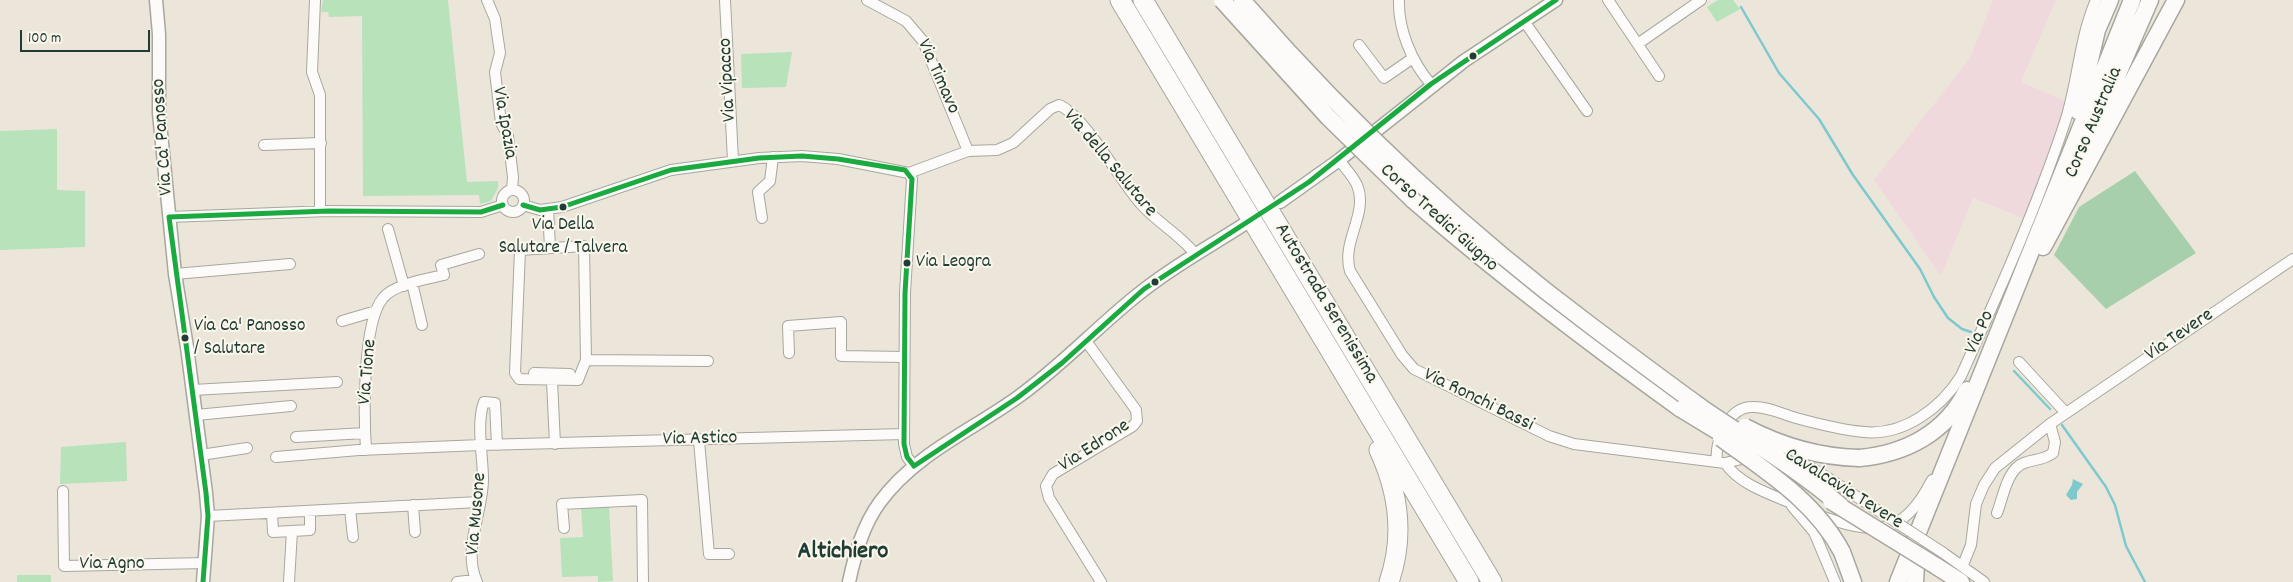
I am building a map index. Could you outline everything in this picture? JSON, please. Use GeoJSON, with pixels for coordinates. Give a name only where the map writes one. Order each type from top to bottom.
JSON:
{"type":"FeatureCollection","features":[{"type":"Feature","properties":{"kind":"highway","name":"Autostrada Serenissima"},"geometry":{"type":"LineString","coordinates":[[1120,0],[1469,582]]}},
{"type":"Feature","properties":{"kind":"highway","name":"Autostrada Serenissima"},"geometry":{"type":"LineString","coordinates":[[1143,0],[1492,582]]}},
{"type":"Feature","properties":{"kind":"highway","name":"Corso Tredici Giugno"},"geometry":{"type":"LineString","coordinates":[[1222,0],[1328,117],[1426,211],[1556,318],[1681,408]]}},
{"type":"Feature","properties":{"kind":"highway","name":"Corso Tredici Giugno"},"geometry":{"type":"LineString","coordinates":[[1242,0],[1339,106],[1424,188],[1524,274],[1637,359]]}},
{"type":"Feature","properties":{"kind":"highway"},"geometry":{"type":"LineString","coordinates":[[2049,204],[2081,98],[2096,30],[2110,0]]}},
{"type":"Feature","properties":{"kind":"highway","name":"Corso Australia"},"geometry":{"type":"LineString","coordinates":[[2049,204],[2132,0]]}},
{"type":"Feature","properties":{"kind":"highway","name":"Corso Australia"},"geometry":{"type":"LineString","coordinates":[[2043,247],[2150,0]]}},
{"type":"Feature","properties":{"kind":"highway"},"geometry":{"type":"LineString","coordinates":[[2043,247],[2176,0]]}},
{"type":"Feature","properties":{"kind":"highway","name":"Via Po"},"geometry":{"type":"LineString","coordinates":[[1898,582],[2049,204]]}},
{"type":"Feature","properties":{"kind":"highway","name":"Via Po"},"geometry":{"type":"LineString","coordinates":[[1927,536],[2043,247]]}},
{"type":"Feature","properties":{"kind":"highway"},"geometry":{"type":"LineString","coordinates":[[1637,359],[1721,414],[1794,448],[1822,455],[1859,458],[1893,453],[1910,447],[1934,432],[1950,415],[1964,396],[2014,293]]}},
{"type":"Feature","properties":{"kind":"highway"},"geometry":{"type":"LineString","coordinates":[[1637,359],[1702,408],[1817,485],[1841,506]]}},
{"type":"Feature","properties":{"kind":"highway"},"geometry":{"type":"LineString","coordinates":[[1340,365],[1355,406],[1378,449],[1392,485],[1400,533],[1398,551],[1390,582]]}},
{"type":"Feature","properties":{"kind":"highway"},"geometry":{"type":"LineString","coordinates":[[1681,408],[1812,492],[1939,559],[1961,582]]}},
{"type":"Feature","properties":{"kind":"highway"},"geometry":{"type":"LineString","coordinates":[[1681,408],[1800,498],[1825,524],[1842,552],[1853,582]]}},
{"type":"Feature","properties":{"kind":"highway"},"geometry":{"type":"LineString","coordinates":[[1909,582],[1916,564],[1915,582]]}},
{"type":"Feature","properties":{"kind":"street","name":"Via Ca' Panosso"},"geometry":{"type":"LineString","coordinates":[[156,0],[159,34],[159,113],[169,217],[208,516],[203,582]]}},
{"type":"Feature","properties":{"kind":"street"},"geometry":{"type":"LineString","coordinates":[[314,0],[312,72],[320,95],[320,211]]}},
{"type":"Feature","properties":{"kind":"street","name":"Via Ipazia"},"geometry":{"type":"LineString","coordinates":[[487,0],[495,19],[500,53],[495,72],[500,123],[508,136],[513,177],[512,190]]}},
{"type":"Feature","properties":{"kind":"street","name":"Via Vipacco"},"geometry":{"type":"LineString","coordinates":[[725,0],[733,161]]}},
{"type":"Feature","properties":{"kind":"street","name":"Via Timavo"},"geometry":{"type":"LineString","coordinates":[[866,0],[906,21],[923,41],[968,151]]}},
{"type":"Feature","properties":{"kind":"street"},"geometry":{"type":"LineString","coordinates":[[1399,0],[1405,37],[1413,58],[1431,84]]}},
{"type":"Feature","properties":{"kind":"street"},"geometry":{"type":"LineString","coordinates":[[1280,202],[1339,160],[1431,84],[1556,0]]}},
{"type":"Feature","properties":{"kind":"street"},"geometry":{"type":"LineString","coordinates":[[1608,0],[1660,76]]}},
{"type":"Feature","properties":{"kind":"street"},"geometry":{"type":"LineString","coordinates":[[1639,43],[1701,0]]}},
{"type":"Feature","properties":{"kind":"street","name":"Via Po"},"geometry":{"type":"LineString","coordinates":[[1721,462],[1716,447],[1726,423],[1739,409],[1752,407],[1768,409],[1832,427],[1866,433],[1890,429],[1918,420],[1938,406],[1952,391],[1961,376],[2030,221],[2072,101],[2083,40],[2096,0]]}},
{"type":"Feature","properties":{"kind":"street"},"geometry":{"type":"LineString","coordinates":[[1524,21],[1587,111]]}},
{"type":"Feature","properties":{"kind":"street"},"geometry":{"type":"LineString","coordinates":[[1359,45],[1384,78],[1413,58]]}},
{"type":"Feature","properties":{"kind":"street","name":"Via della Salutare"},"geometry":{"type":"LineString","coordinates":[[169,217],[320,211],[481,212],[504,205],[508,210],[515,211],[523,205],[536,210],[548,210],[576,204],[671,170],[773,157],[838,159],[911,176],[968,151],[997,150],[1013,142],[1050,109],[1060,106],[1066,108],[1115,167],[1139,202],[1196,255]]}},
{"type":"Feature","properties":{"kind":"street"},"geometry":{"type":"LineString","coordinates":[[264,145],[321,143]]}},
{"type":"Feature","properties":{"kind":"street"},"geometry":{"type":"LineString","coordinates":[[762,218],[758,192],[770,181],[773,157]]}},
{"type":"Feature","properties":{"kind":"street","name":"Via Ronchi Bassi"},"geometry":{"type":"LineString","coordinates":[[1339,160],[1357,185],[1360,202],[1346,260],[1350,271],[1402,355],[1414,369],[1558,439],[1574,444],[1721,462]]}},
{"type":"Feature","properties":{"kind":"street"},"geometry":{"type":"LineString","coordinates":[[911,176],[904,357],[904,434],[905,452],[914,466]]}},
{"type":"Feature","properties":{"kind":"street"},"geometry":{"type":"LineString","coordinates":[[504,205],[504,196],[512,190],[522,194],[523,205]]}},
{"type":"Feature","properties":{"kind":"street"},"geometry":{"type":"LineString","coordinates":[[548,210],[550,247]]}},
{"type":"Feature","properties":{"kind":"street"},"geometry":{"type":"LineString","coordinates":[[848,582],[855,554],[868,522],[888,492],[914,466],[1017,398],[1062,363],[1136,296],[1240,227]]}},
{"type":"Feature","properties":{"kind":"street"},"geometry":{"type":"LineString","coordinates":[[388,229],[422,325]]}},
{"type":"Feature","properties":{"kind":"street"},"geometry":{"type":"LineString","coordinates":[[584,246],[586,360],[578,380],[519,379],[515,373],[520,250],[584,246]]}},
{"type":"Feature","properties":{"kind":"street","name":"Via Tione"},"geometry":{"type":"LineString","coordinates":[[366,450],[365,379],[376,311],[383,297],[408,285],[444,275],[441,265],[479,254]]}},
{"type":"Feature","properties":{"kind":"street","name":"Via Tevere"},"geometry":{"type":"LineString","coordinates":[[1963,565],[1969,553],[1976,504],[1984,485],[1995,468],[2066,412],[2293,259]]}},
{"type":"Feature","properties":{"kind":"street"},"geometry":{"type":"LineString","coordinates":[[175,274],[290,264]]}},
{"type":"Feature","properties":{"kind":"street","name":"Via Tione"},"geometry":{"type":"LineString","coordinates":[[342,321],[376,311]]}},
{"type":"Feature","properties":{"kind":"street"},"geometry":{"type":"LineString","coordinates":[[789,352],[788,326],[840,322],[841,356],[904,357]]}},
{"type":"Feature","properties":{"kind":"street","name":"Via Edrone"},"geometry":{"type":"LineString","coordinates":[[1086,341],[1136,410],[1136,421],[1133,426],[1053,474],[1046,486],[1049,498],[1101,582]]}},
{"type":"Feature","properties":{"kind":"street"},"geometry":{"type":"LineString","coordinates":[[586,360],[708,361]]}},
{"type":"Feature","properties":{"kind":"street"},"geometry":{"type":"LineString","coordinates":[[2019,362],[2066,412]]}},
{"type":"Feature","properties":{"kind":"street"},"geometry":{"type":"LineString","coordinates":[[515,373],[581,374]]}},
{"type":"Feature","properties":{"kind":"street"},"geometry":{"type":"LineString","coordinates":[[552,381],[555,444]]}},
{"type":"Feature","properties":{"kind":"street"},"geometry":{"type":"LineString","coordinates":[[193,390],[337,382]]}},
{"type":"Feature","properties":{"kind":"street"},"geometry":{"type":"LineString","coordinates":[[481,445],[482,406],[484,402],[491,401],[496,403],[497,409],[497,445]]}},
{"type":"Feature","properties":{"kind":"street"},"geometry":{"type":"LineString","coordinates":[[196,415],[291,406]]}},
{"type":"Feature","properties":{"kind":"street"},"geometry":{"type":"LineString","coordinates":[[1998,513],[2013,471],[2020,464],[2044,460],[2053,453],[2055,442],[2050,424]]}},
{"type":"Feature","properties":{"kind":"street","name":"Via Tione"},"geometry":{"type":"LineString","coordinates":[[296,437],[365,433]]}},
{"type":"Feature","properties":{"kind":"street","name":"Via Astico"},"geometry":{"type":"LineString","coordinates":[[276,457],[366,450],[481,445],[699,441],[904,434]]}},
{"type":"Feature","properties":{"kind":"street"},"geometry":{"type":"LineString","coordinates":[[699,441],[709,554],[729,554]]}},
{"type":"Feature","properties":{"kind":"street","name":"Via Musone"},"geometry":{"type":"LineString","coordinates":[[476,581],[472,550],[483,481],[481,445]]}},
{"type":"Feature","properties":{"kind":"street"},"geometry":{"type":"LineString","coordinates":[[1721,462],[1742,480],[1853,528],[1884,528],[1897,523],[1913,508],[1953,447]]}},
{"type":"Feature","properties":{"kind":"street"},"geometry":{"type":"LineString","coordinates":[[201,456],[247,448]]}},
{"type":"Feature","properties":{"kind":"street","name":"Cavalcavia Tevere"},"geometry":{"type":"LineString","coordinates":[[1721,462],[1780,449],[1793,454],[1939,559],[1963,565]]}},
{"type":"Feature","properties":{"kind":"street","name":"Via Agno"},"geometry":{"type":"LineString","coordinates":[[63,491],[64,566],[205,563]]}},
{"type":"Feature","properties":{"kind":"street"},"geometry":{"type":"LineString","coordinates":[[564,528],[562,504],[642,500],[644,582]]}},
{"type":"Feature","properties":{"kind":"street"},"geometry":{"type":"LineString","coordinates":[[1786,500],[1814,532],[1835,582]]}},
{"type":"Feature","properties":{"kind":"street"},"geometry":{"type":"LineString","coordinates":[[208,516],[479,502]]}},
{"type":"Feature","properties":{"kind":"street"},"geometry":{"type":"LineString","coordinates":[[413,506],[415,532]]}},
{"type":"Feature","properties":{"kind":"street"},"geometry":{"type":"LineString","coordinates":[[350,508],[353,537]]}},
{"type":"Feature","properties":{"kind":"street"},"geometry":{"type":"LineString","coordinates":[[272,513],[273,532],[310,530],[310,511]]}},
{"type":"Feature","properties":{"kind":"street"},"geometry":{"type":"LineString","coordinates":[[289,582],[292,531]]}},
{"type":"Feature","properties":{"kind":"street"},"geometry":{"type":"LineString","coordinates":[[1963,565],[1984,582]]}},
{"type":"Feature","properties":{"kind":"street"},"geometry":{"type":"LineString","coordinates":[[457,582],[476,581]]}},
{"type":"Feature","properties":{"kind":"shaded area"},"geometry":{"type":"Polygon","coordinates":[[[1993,0],[2056,0],[2021,82],[2066,101],[2025,219],[1973,198],[1941,276],[1874,180],[1970,58],[1993,0]]]}},
{"type":"Feature","properties":{"kind":"green space"},"geometry":{"type":"Polygon","coordinates":[[[323,0],[448,0],[467,182],[498,181],[498,188],[491,201],[480,204],[479,195],[363,196],[362,16],[329,17],[328,12],[321,12],[323,0]]]}},
{"type":"Feature","properties":{"kind":"green space"},"geometry":{"type":"Polygon","coordinates":[[[1718,0],[1733,0],[1740,9],[1717,22],[1707,7],[1718,0]]]}},
{"type":"Feature","properties":{"kind":"green space"},"geometry":{"type":"Polygon","coordinates":[[[792,52],[786,87],[742,88],[741,54],[792,52]]]}},
{"type":"Feature","properties":{"kind":"green space"},"geometry":{"type":"Polygon","coordinates":[[[57,129],[57,190],[85,191],[85,247],[0,250],[0,131],[57,129]]]}},
{"type":"Feature","properties":{"kind":"green space"},"geometry":{"type":"Polygon","coordinates":[[[2135,171],[2196,253],[2106,309],[2054,255],[2079,207],[2135,171]]]}},
{"type":"Feature","properties":{"kind":"green space"},"geometry":{"type":"Polygon","coordinates":[[[126,442],[127,481],[60,484],[61,447],[126,442]]]}},
{"type":"Feature","properties":{"kind":"green space"},"geometry":{"type":"Polygon","coordinates":[[[609,506],[613,581],[598,582],[598,576],[562,577],[560,538],[583,537],[581,508],[609,506]]]}},
{"type":"Feature","properties":{"kind":"green space"},"geometry":{"type":"Polygon","coordinates":[[[17,575],[51,575],[51,582],[17,582],[17,575]]]}},
{"type":"Feature","properties":{"kind":"water"},"geometry":{"type":"Polygon","coordinates":[[[2073,479],[2083,484],[2077,492],[2077,499],[2071,500],[2066,495],[2073,479]]]}},
{"type":"Feature","properties":{"kind":"waterway"},"geometry":{"type":"LineString","coordinates":[[1741,7],[1779,73],[1819,119],[1853,175],[1920,269],[1934,297],[1948,318],[1962,329],[1971,332]]}},
{"type":"Feature","properties":{"kind":"waterway"},"geometry":{"type":"LineString","coordinates":[[2014,371],[2050,409]]}},
{"type":"Feature","properties":{"kind":"waterway"},"geometry":{"type":"LineString","coordinates":[[2062,425],[2106,487],[2115,505],[2126,546],[2145,582]]}},
{"type":"Feature","properties":{"kind":"transit line"},"geometry":{"type":"LineString","coordinates":[[914,466],[1017,398],[1062,363],[1144,289],[1309,182],[1431,84],[1556,0]]}},
{"type":"Feature","properties":{"kind":"transit line"},"geometry":{"type":"LineString","coordinates":[[523,205],[540,210],[562,207],[671,170],[759,158],[802,156],[838,159],[905,170],[912,179]]}},
{"type":"Feature","properties":{"kind":"transit line"},"geometry":{"type":"LineString","coordinates":[[912,179],[905,293],[904,444],[907,457],[914,466]]}},
{"type":"Feature","properties":{"kind":"transit line"},"geometry":{"type":"LineString","coordinates":[[169,217],[329,211],[481,212],[503,205]]}},
{"type":"Feature","properties":{"kind":"transit line"},"geometry":{"type":"LineString","coordinates":[[169,217],[206,493],[208,516],[203,582]]}},
{"type":"Feature","properties":{"kind":"place","name":"Via Della Salutare / Talvera"},"geometry":{"type":"Point","coordinates":[563,207]}},
{"type":"Feature","properties":{"kind":"place","name":"Via Leogra"},"geometry":{"type":"Point","coordinates":[907,263]}},
{"type":"Feature","properties":{"kind":"place","name":"Via Ca' Panosso / Salutare"},"geometry":{"type":"Point","coordinates":[185,338]}},
{"type":"Feature","properties":{"kind":"district","name":"Altichiero"},"geometry":{"type":"Point","coordinates":[843,554]}}]}
